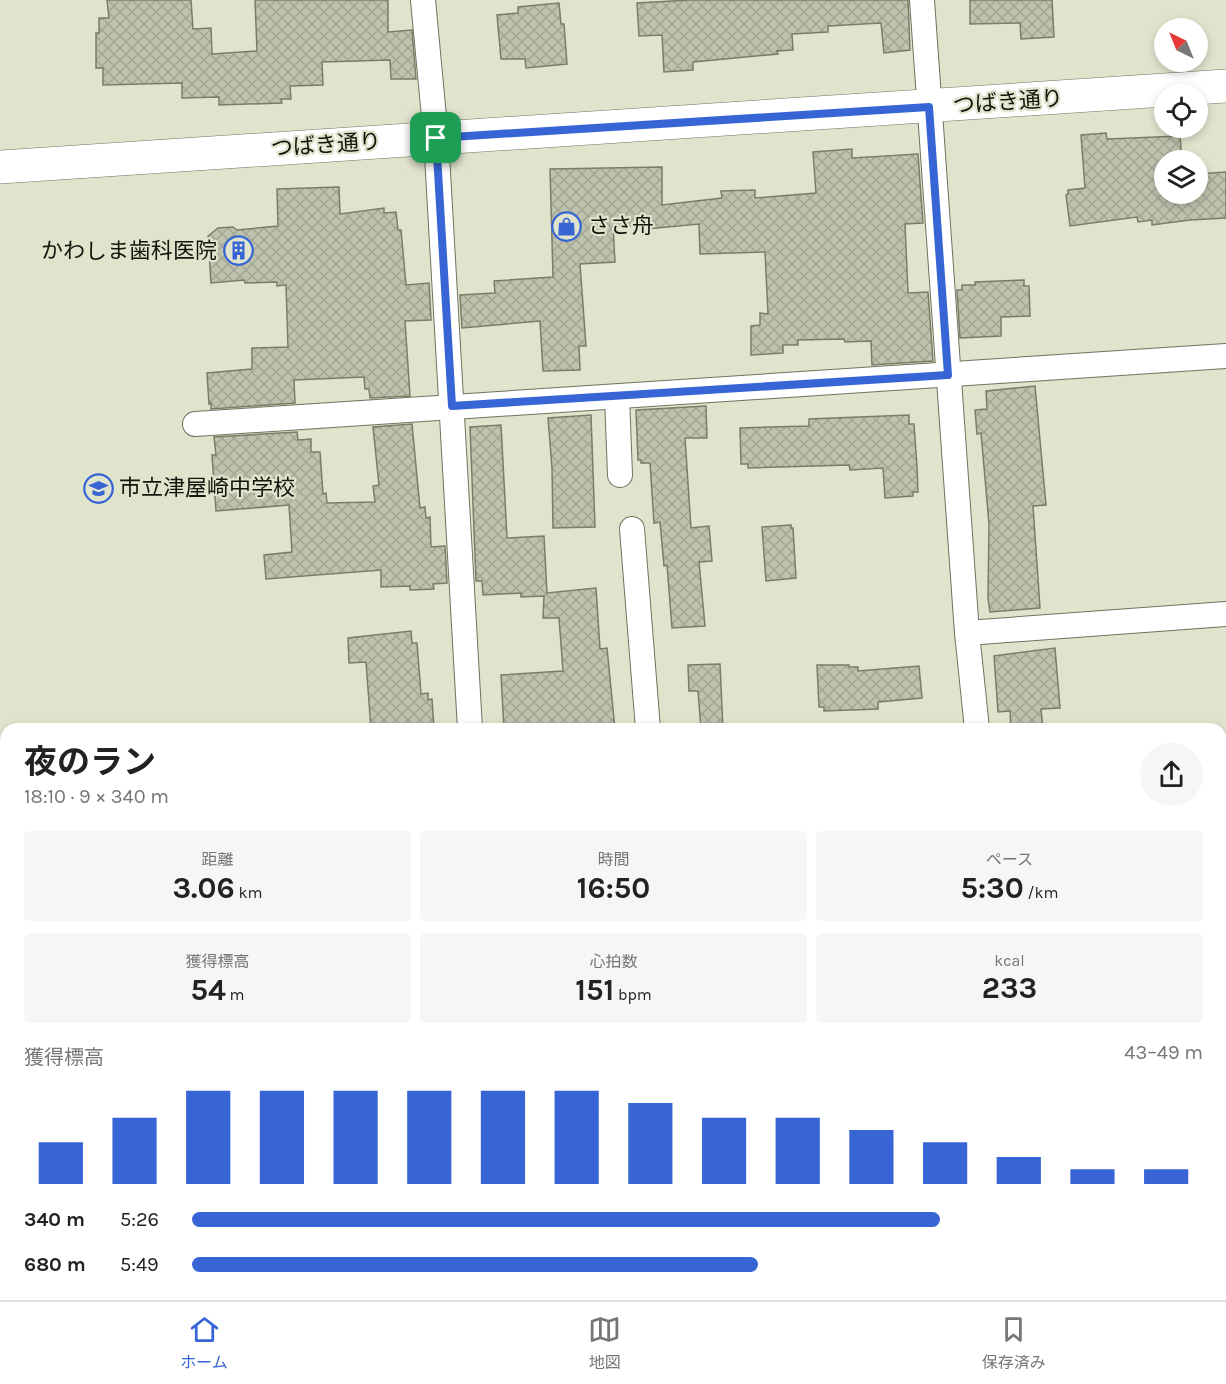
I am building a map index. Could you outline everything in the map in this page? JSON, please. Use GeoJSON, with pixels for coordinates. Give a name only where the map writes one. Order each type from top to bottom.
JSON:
{"type":"FeatureCollection","features":[{"type":"Feature","properties":{"kind":"main road","name":"つばき通り"},"geometry":{"type":"LineString","coordinates":[[0,167],[1226,87]]}},
{"type":"Feature","properties":{"kind":"street"},"geometry":{"type":"LineString","coordinates":[[423,0],[436,138],[470,723]]}},
{"type":"Feature","properties":{"kind":"street"},"geometry":{"type":"LineString","coordinates":[[922,0],[967,633],[976,723]]}},
{"type":"Feature","properties":{"kind":"street"},"geometry":{"type":"LineString","coordinates":[[195,424],[1226,356]]}},
{"type":"Feature","properties":{"kind":"street"},"geometry":{"type":"LineString","coordinates":[[617,397],[620,475]]}},
{"type":"Feature","properties":{"kind":"street"},"geometry":{"type":"LineString","coordinates":[[632,530],[648,723]]}},
{"type":"Feature","properties":{"kind":"street"},"geometry":{"type":"LineString","coordinates":[[967,633],[1226,614]]}},
{"type":"Feature","properties":{"kind":"building"},"geometry":{"type":"Polygon","coordinates":[[[107,0],[191,0],[193,29],[211,28],[212,54],[257,51],[255,0],[388,0],[388,32],[412,30],[416,79],[391,79],[390,60],[322,62],[323,85],[290,86],[291,99],[281,99],[282,103],[219,105],[219,97],[182,98],[182,83],[103,85],[103,68],[96,68],[96,33],[99,33],[99,18],[109,18],[107,0]]]}},
{"type":"Feature","properties":{"kind":"building"},"geometry":{"type":"Polygon","coordinates":[[[690,0],[908,0],[910,50],[884,53],[881,23],[828,26],[828,32],[792,34],[793,50],[777,51],[778,54],[693,62],[693,70],[664,72],[662,35],[639,36],[637,3],[690,0]]]}},
{"type":"Feature","properties":{"kind":"building"},"geometry":{"type":"Polygon","coordinates":[[[970,0],[1052,0],[1054,37],[1021,39],[1020,23],[970,24],[970,0]]]}},
{"type":"Feature","properties":{"kind":"building"},"geometry":{"type":"Polygon","coordinates":[[[559,3],[561,24],[564,24],[567,64],[526,68],[525,59],[501,59],[497,15],[518,13],[518,7],[559,3]]]}},
{"type":"Feature","properties":{"kind":"building"},"geometry":{"type":"Polygon","coordinates":[[[1106,133],[1107,139],[1180,138],[1181,150],[1154,150],[1154,204],[1208,204],[1208,173],[1226,172],[1226,218],[1152,225],[1152,220],[1138,222],[1137,217],[1070,226],[1066,195],[1068,190],[1085,188],[1081,135],[1106,133]]]}},
{"type":"Feature","properties":{"kind":"building"},"geometry":{"type":"Polygon","coordinates":[[[852,149],[852,158],[918,154],[923,223],[905,224],[908,293],[928,292],[933,361],[872,365],[871,341],[845,342],[844,339],[798,340],[798,345],[783,345],[783,353],[751,355],[751,326],[760,325],[760,313],[768,314],[765,252],[700,254],[699,224],[636,230],[635,226],[613,226],[615,262],[580,264],[586,346],[579,346],[580,370],[543,371],[540,321],[462,328],[460,295],[495,293],[494,281],[553,277],[550,169],[662,167],[662,205],[722,198],[721,191],[755,190],[755,198],[816,193],[813,152],[852,149]]]}},
{"type":"Feature","properties":{"kind":"building"},"geometry":{"type":"Polygon","coordinates":[[[339,187],[340,214],[384,208],[384,213],[396,212],[398,230],[401,230],[406,285],[429,283],[431,320],[405,321],[410,396],[370,398],[369,389],[365,389],[364,377],[294,380],[295,403],[211,409],[207,373],[252,369],[252,348],[288,347],[286,285],[277,286],[277,282],[245,283],[244,280],[211,283],[208,236],[218,228],[233,227],[237,230],[278,226],[277,189],[339,187]]]}},
{"type":"Feature","properties":{"kind":"building"},"geometry":{"type":"Polygon","coordinates":[[[1024,280],[1024,286],[1029,286],[1030,316],[1001,317],[1001,336],[960,338],[957,290],[962,290],[962,285],[975,285],[975,282],[1024,280]]]}},
{"type":"Feature","properties":{"kind":"building"},"geometry":{"type":"Polygon","coordinates":[[[1035,386],[1046,505],[1033,506],[1040,608],[990,612],[988,598],[989,524],[981,433],[977,434],[975,410],[987,409],[986,391],[1035,386]]]}},
{"type":"Feature","properties":{"kind":"building"},"geometry":{"type":"Polygon","coordinates":[[[706,406],[707,438],[685,438],[691,528],[709,526],[712,561],[699,562],[705,626],[672,628],[667,565],[664,566],[660,522],[654,523],[650,463],[641,463],[641,460],[638,460],[636,410],[706,406]]]}},
{"type":"Feature","properties":{"kind":"building"},"geometry":{"type":"Polygon","coordinates":[[[591,415],[595,527],[553,528],[548,418],[591,415]]]}},
{"type":"Feature","properties":{"kind":"building"},"geometry":{"type":"Polygon","coordinates":[[[909,415],[909,424],[914,424],[917,467],[918,492],[913,492],[913,496],[885,498],[883,468],[850,470],[849,465],[748,468],[748,464],[741,464],[740,428],[809,426],[809,419],[909,415]]]}},
{"type":"Feature","properties":{"kind":"building"},"geometry":{"type":"Polygon","coordinates":[[[412,424],[420,508],[425,507],[426,518],[430,517],[431,547],[445,546],[447,583],[433,584],[434,589],[410,590],[410,586],[381,587],[381,570],[266,579],[264,555],[292,552],[289,505],[216,511],[212,455],[216,455],[214,437],[297,432],[298,440],[311,439],[311,452],[320,452],[323,494],[326,493],[327,503],[375,502],[373,486],[379,485],[373,427],[412,424]]]}},
{"type":"Feature","properties":{"kind":"building"},"geometry":{"type":"Polygon","coordinates":[[[501,425],[507,538],[544,536],[547,593],[596,588],[600,649],[607,648],[614,723],[504,723],[501,675],[563,671],[559,618],[543,618],[544,596],[521,597],[521,593],[483,595],[482,581],[476,581],[470,427],[501,425]]]}},
{"type":"Feature","properties":{"kind":"building"},"geometry":{"type":"Polygon","coordinates":[[[791,525],[796,578],[766,581],[762,527],[791,525]]]}},
{"type":"Feature","properties":{"kind":"building"},"geometry":{"type":"Polygon","coordinates":[[[411,631],[412,643],[417,643],[421,694],[428,693],[428,700],[432,699],[434,723],[371,723],[366,662],[349,663],[348,638],[411,631]]]}},
{"type":"Feature","properties":{"kind":"building"},"geometry":{"type":"Polygon","coordinates":[[[1055,648],[1060,708],[1041,709],[1042,723],[1011,723],[1010,711],[998,712],[994,656],[1055,648]]]}},
{"type":"Feature","properties":{"kind":"building"},"geometry":{"type":"Polygon","coordinates":[[[720,664],[723,723],[701,723],[698,691],[689,691],[688,665],[720,664]]]}},
{"type":"Feature","properties":{"kind":"building"},"geometry":{"type":"Polygon","coordinates":[[[817,665],[849,665],[849,667],[858,667],[858,671],[919,666],[922,698],[878,702],[878,709],[824,711],[824,707],[819,707],[817,665]]]}},
{"type":"Feature","properties":{"kind":"place","name":"ささ舟"},"geometry":{"type":"Point","coordinates":[567,226]}},
{"type":"Feature","properties":{"kind":"place","name":"かわしま歯科医院"},"geometry":{"type":"Point","coordinates":[238,251]}},
{"type":"Feature","properties":{"kind":"place","name":"市立津屋崎中学校"},"geometry":{"type":"Point","coordinates":[98,488]}},
{"type":"Feature","properties":{"kind":"route"},"geometry":{"type":"LineString","coordinates":[[929,107],[948,375],[452,406],[436,138],[929,107]]}}]}
